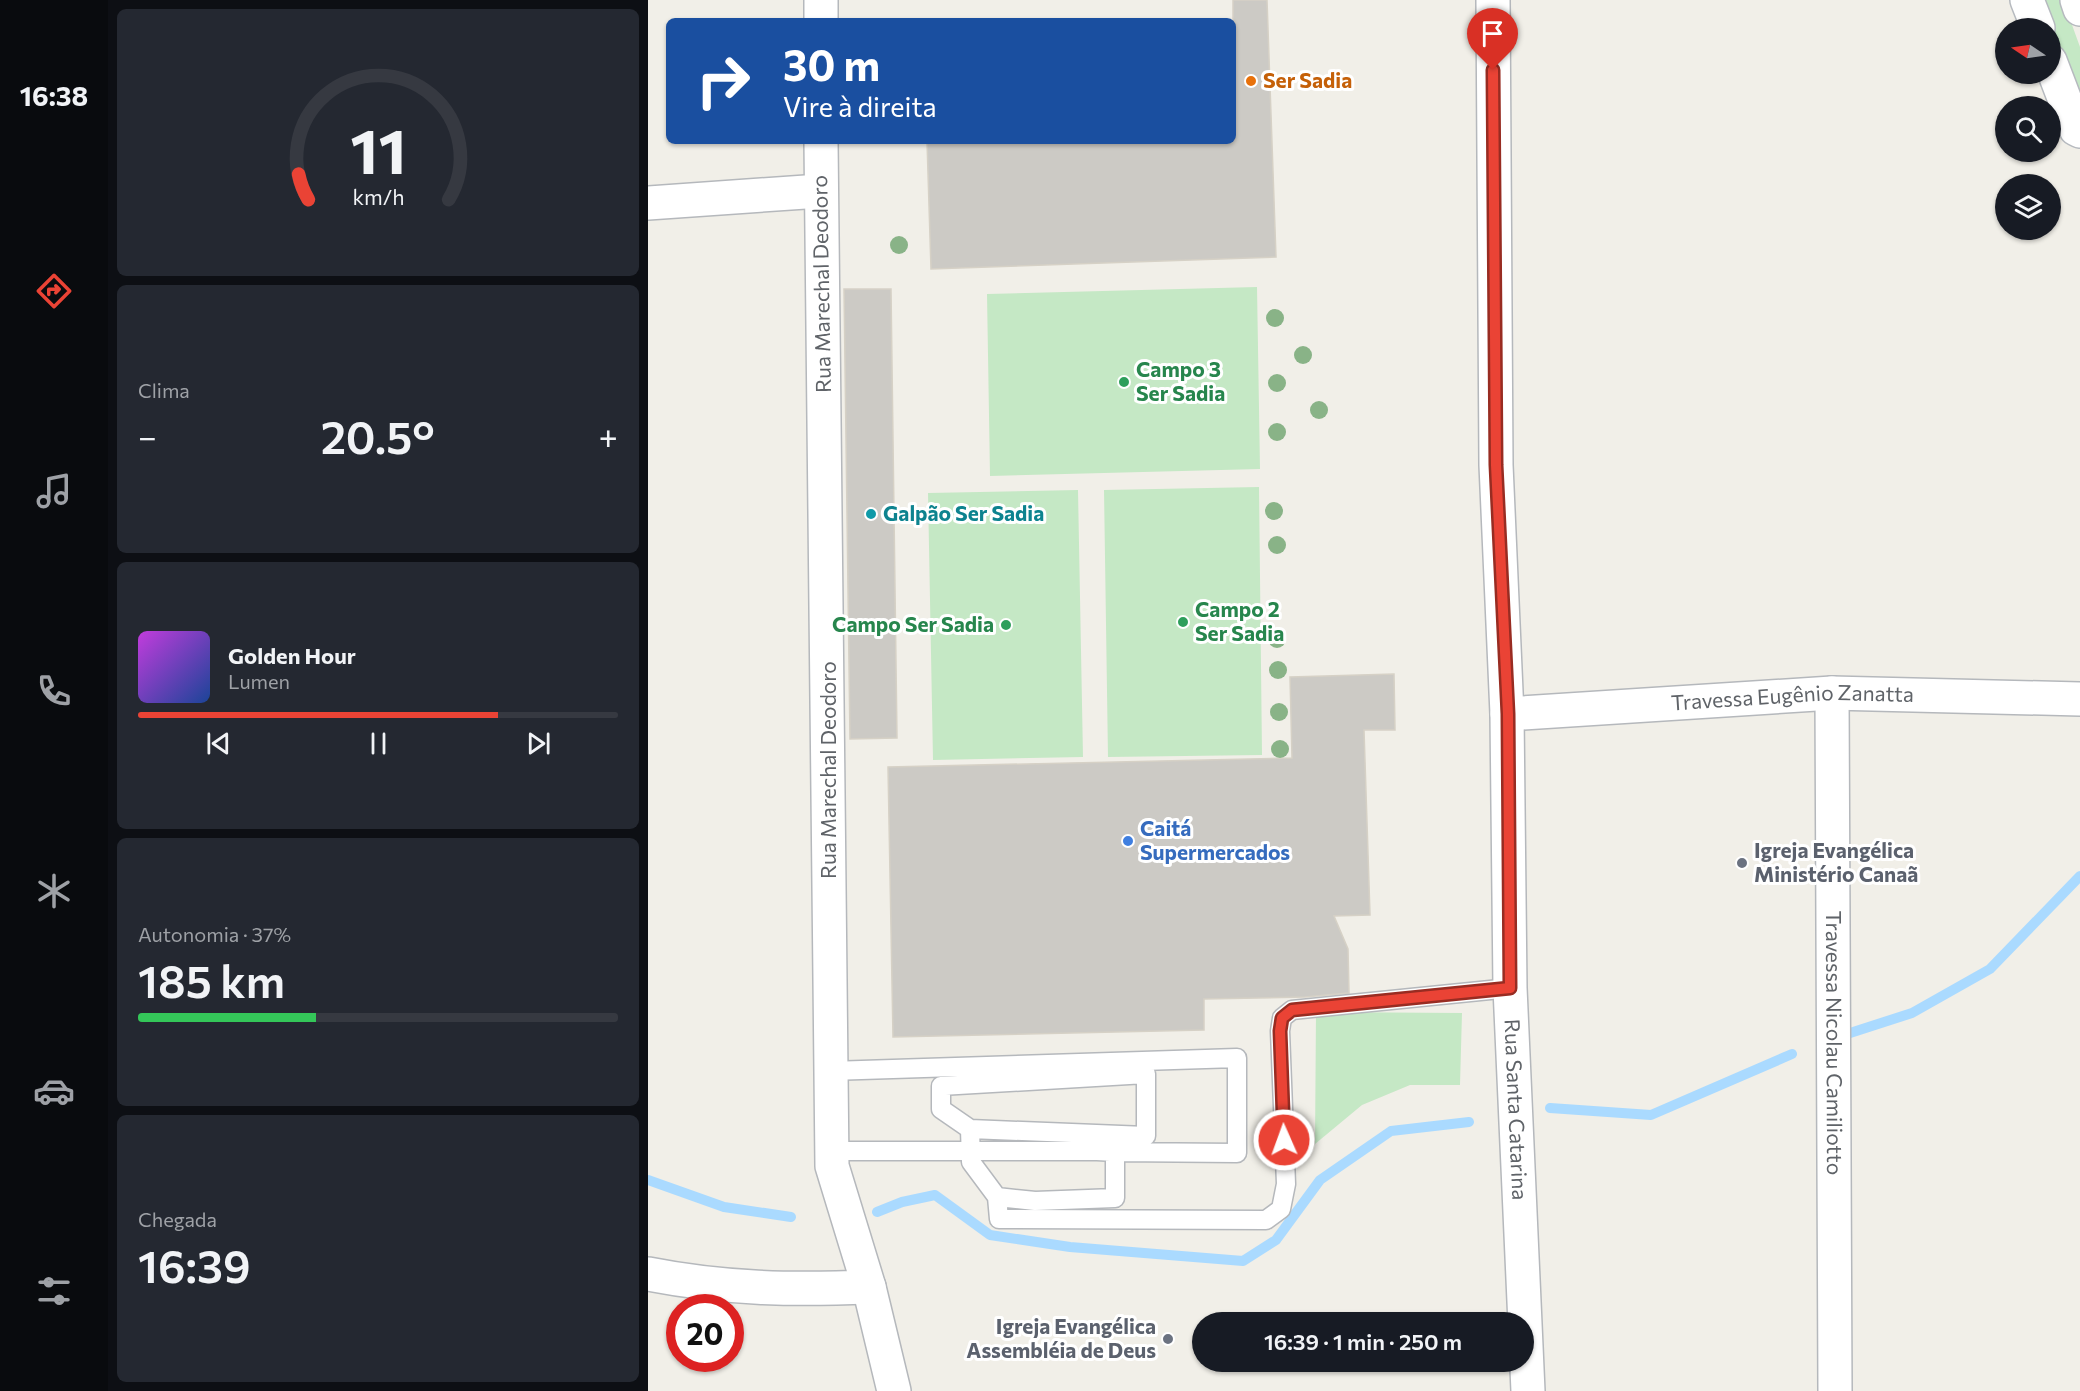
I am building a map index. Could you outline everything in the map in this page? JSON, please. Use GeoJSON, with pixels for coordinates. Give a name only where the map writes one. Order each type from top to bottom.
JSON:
{"type":"FeatureCollection","features":[{"type":"Feature","properties":{"kind":"street"},"geometry":{"type":"LineString","coordinates":[[821,0],[821,18]]}},
{"type":"Feature","properties":{"kind":"street","name":"Rua Santa Catarina"},"geometry":{"type":"LineString","coordinates":[[1493,0],[1496,465],[1508,714],[1510,988],[1528,1391]]}},
{"type":"Feature","properties":{"kind":"street"},"geometry":{"type":"LineString","coordinates":[[2027,0],[2034,18]]}},
{"type":"Feature","properties":{"kind":"street"},"geometry":{"type":"LineString","coordinates":[[2077,0],[2080,9]]}},
{"type":"Feature","properties":{"kind":"street"},"geometry":{"type":"LineString","coordinates":[[2059,84],[2076,129],[2080,130]]}},
{"type":"Feature","properties":{"kind":"street","name":"Rua Marechal Deodoro"},"geometry":{"type":"LineString","coordinates":[[821,144],[828,620],[832,1166],[868,1287],[894,1391]]}},
{"type":"Feature","properties":{"kind":"street"},"geometry":{"type":"LineString","coordinates":[[648,203],[820,191]]}},
{"type":"Feature","properties":{"kind":"street","name":"Travessa Eugênio Zanatta"},"geometry":{"type":"LineString","coordinates":[[1508,714],[1832,693],[2080,699]]}},
{"type":"Feature","properties":{"kind":"street","name":"Travessa Nicolau Camiliotto"},"geometry":{"type":"LineString","coordinates":[[1832,693],[1835,1391]]}},
{"type":"Feature","properties":{"kind":"street"},"geometry":{"type":"LineString","coordinates":[[648,1274],[690,1282],[780,1290],[868,1287]]}},
{"type":"Feature","properties":{"kind":"lane"},"geometry":{"type":"LineString","coordinates":[[970,1129],[971,1162],[997,1197],[999,1219],[1266,1220],[1281,1209],[1286,1184],[1280,1031],[1282,1018],[1292,1010],[1510,988]]}},
{"type":"Feature","properties":{"kind":"lane"},"geometry":{"type":"LineString","coordinates":[[830,1071],[1237,1058],[1238,1153],[832,1151]]}},
{"type":"Feature","properties":{"kind":"lane"},"geometry":{"type":"LineString","coordinates":[[1146,1074],[1146,1136],[970,1129],[941,1109],[941,1086],[1146,1074]]}},
{"type":"Feature","properties":{"kind":"lane"},"geometry":{"type":"LineString","coordinates":[[997,1197],[1035,1201],[1115,1198],[1115,1152]]}},
{"type":"Feature","properties":{"kind":"green space"},"geometry":{"type":"Polygon","coordinates":[[[2031,0],[2063,0],[2080,47],[2080,112],[2061,75],[2061,18],[2043,18],[2031,0]]]}},
{"type":"Feature","properties":{"kind":"green space","name":"Campo 3 Ser Sadia"},"geometry":{"type":"Polygon","coordinates":[[[1257,287],[1260,469],[990,476],[987,294],[1257,287]]]}},
{"type":"Feature","properties":{"kind":"green space","name":"Campo 2 Ser Sadia"},"geometry":{"type":"Polygon","coordinates":[[[1259,487],[1262,755],[1108,757],[1104,490],[1259,487]]]}},
{"type":"Feature","properties":{"kind":"green space","name":"Campo Ser Sadia"},"geometry":{"type":"Polygon","coordinates":[[[1078,490],[1083,757],[933,760],[928,493],[1078,490]]]}},
{"type":"Feature","properties":{"kind":"green space"},"geometry":{"type":"Polygon","coordinates":[[[1316,1012],[1462,1013],[1460,1085],[1410,1085],[1362,1105],[1315,1144],[1316,1012]]]}},
{"type":"Feature","properties":{"kind":"building","name":"Ser Sadia"},"geometry":{"type":"Polygon","coordinates":[[[1233,0],[1267,0],[1276,257],[931,269],[927,144],[1236,144],[1236,18],[1233,18],[1233,0]]]}},
{"type":"Feature","properties":{"kind":"building","name":"Galpão Ser Sadia"},"geometry":{"type":"Polygon","coordinates":[[[844,289],[891,289],[897,738],[850,739],[844,289]]]}},
{"type":"Feature","properties":{"kind":"building","name":"Caitá Supermercados"},"geometry":{"type":"Polygon","coordinates":[[[1394,674],[1395,730],[1364,730],[1370,915],[1334,916],[1348,949],[1349,993],[1305,997],[1204,999],[1204,1030],[893,1037],[888,767],[1292,758],[1290,677],[1394,674]]]}},
{"type":"Feature","properties":{"kind":"waterway"},"geometry":{"type":"LineString","coordinates":[[1847,1034],[1912,1013],[1990,969],[2080,876]]}},
{"type":"Feature","properties":{"kind":"waterway"},"geometry":{"type":"LineString","coordinates":[[1550,1108],[1651,1115],[1792,1054]]}},
{"type":"Feature","properties":{"kind":"waterway"},"geometry":{"type":"LineString","coordinates":[[877,1212],[902,1202],[935,1195],[990,1235],[1070,1247],[1243,1261],[1276,1240],[1320,1180],[1391,1131],[1469,1122]]}},
{"type":"Feature","properties":{"kind":"waterway"},"geometry":{"type":"LineString","coordinates":[[648,1180],[724,1207],[791,1217]]}},
{"type":"Feature","properties":{"kind":"place","name":"Ser Sadia"},"geometry":{"type":"Point","coordinates":[1251,81]}},
{"type":"Feature","properties":{"kind":"place","name":"Campo 3 Ser Sadia"},"geometry":{"type":"Point","coordinates":[1124,382]}},
{"type":"Feature","properties":{"kind":"place","name":"Galpão Ser Sadia"},"geometry":{"type":"Point","coordinates":[871,514]}},
{"type":"Feature","properties":{"kind":"place","name":"Campo 2 Ser Sadia"},"geometry":{"type":"Point","coordinates":[1183,622]}},
{"type":"Feature","properties":{"kind":"place","name":"Campo Ser Sadia"},"geometry":{"type":"Point","coordinates":[1006,625]}},
{"type":"Feature","properties":{"kind":"place","name":"Caitá Supermercados"},"geometry":{"type":"Point","coordinates":[1128,841]}},
{"type":"Feature","properties":{"kind":"place","name":"Igreja Evangélica Ministério Canaã"},"geometry":{"type":"Point","coordinates":[1742,863]}},
{"type":"Feature","properties":{"kind":"place","name":"Igreja Evangélica Assembléia de Deus"},"geometry":{"type":"Point","coordinates":[1168,1339]}},
{"type":"Feature","properties":{"kind":"route"},"geometry":{"type":"LineString","coordinates":[[1284,1140],[1280,1031],[1282,1018],[1292,1010],[1510,988],[1508,714],[1496,465],[1493,70]]}}]}
